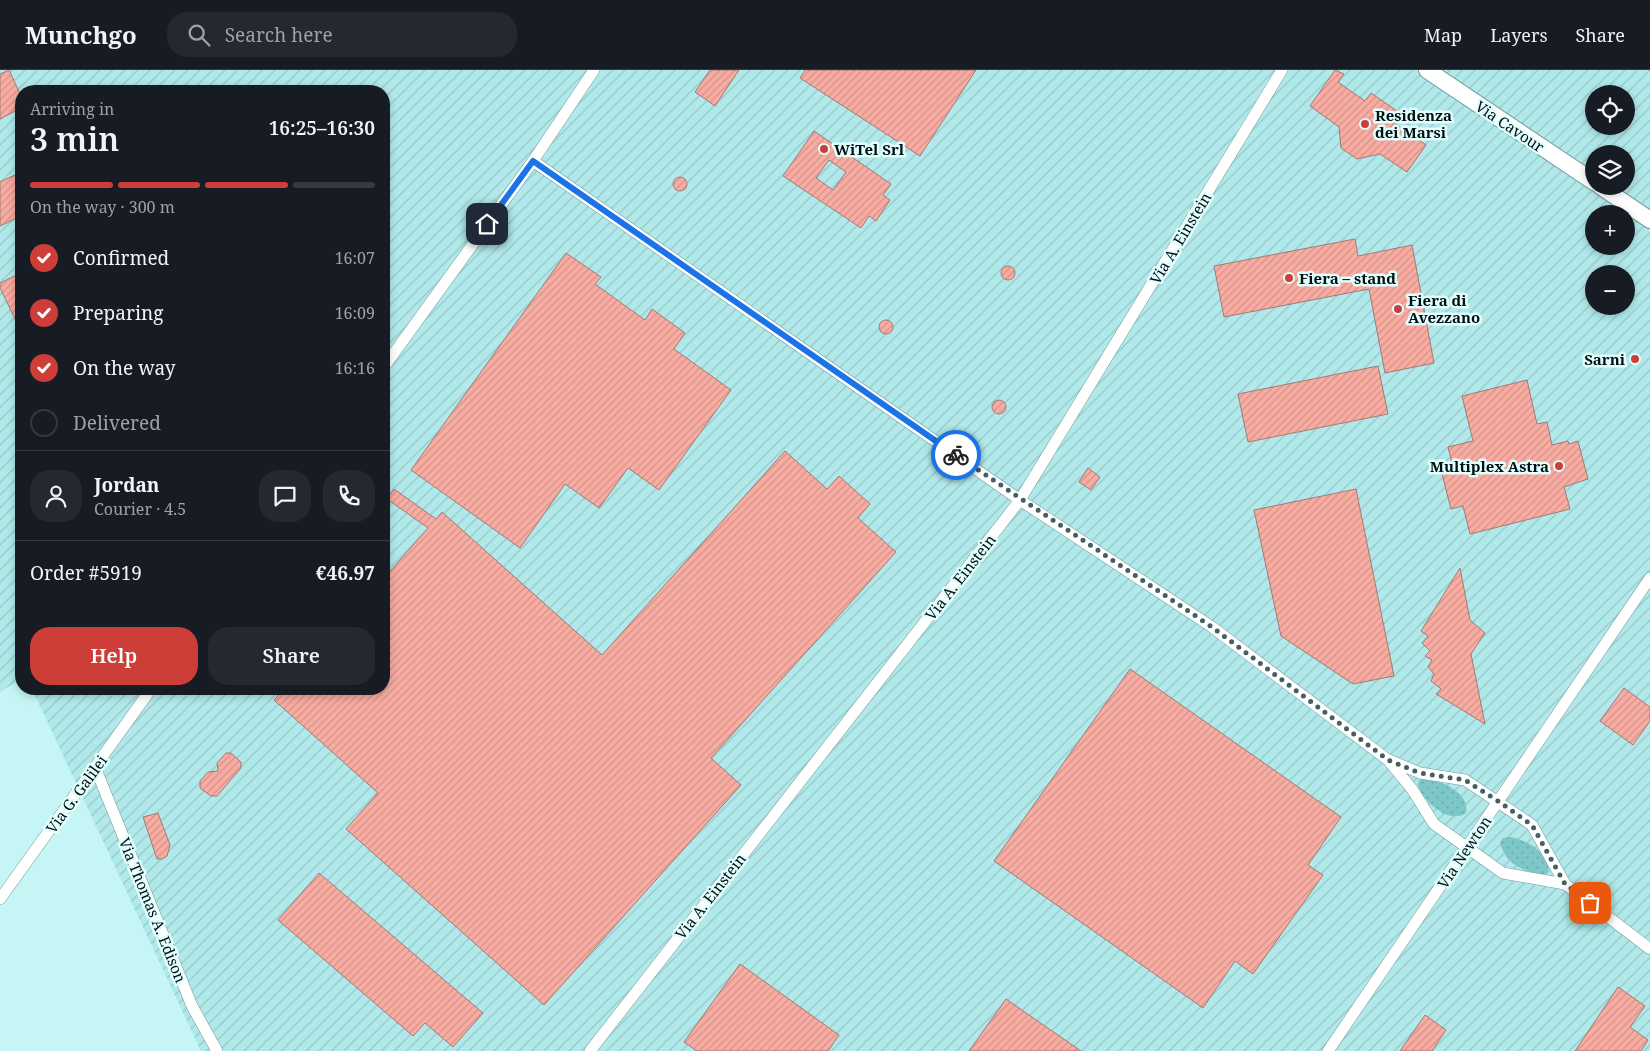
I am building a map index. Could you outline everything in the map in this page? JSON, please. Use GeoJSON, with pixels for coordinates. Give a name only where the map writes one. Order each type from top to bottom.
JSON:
{"type":"FeatureCollection","features":[{"type":"Feature","properties":{"kind":"main road","name":"Via Cavour"},"geometry":{"type":"LineString","coordinates":[[1427,70],[1585,176]]}},
{"type":"Feature","properties":{"kind":"main road"},"geometry":{"type":"LineString","coordinates":[[1613,195],[1650,220]]}},
{"type":"Feature","properties":{"kind":"street"},"geometry":{"type":"LineString","coordinates":[[390,359],[533,161],[594,70]]}},
{"type":"Feature","properties":{"kind":"street","name":"Via A. Einstein"},"geometry":{"type":"LineString","coordinates":[[590,1051],[1020,500],[1282,70]]}},
{"type":"Feature","properties":{"kind":"street"},"geometry":{"type":"LineString","coordinates":[[533,161],[1020,500],[1212,627],[1388,760],[1412,789],[1434,824],[1503,873],[1565,884]]}},
{"type":"Feature","properties":{"kind":"street","name":"Via Newton"},"geometry":{"type":"LineString","coordinates":[[1328,1051],[1650,578]]}},
{"type":"Feature","properties":{"kind":"street","name":"Via G. Galilei"},"geometry":{"type":"LineString","coordinates":[[0,899],[147,695]]}},
{"type":"Feature","properties":{"kind":"street"},"geometry":{"type":"LineString","coordinates":[[1388,760],[1420,773],[1465,780],[1532,825],[1565,884],[1650,949]]}},
{"type":"Feature","properties":{"kind":"street","name":"Via Thomas A. Edison"},"geometry":{"type":"LineString","coordinates":[[95,767],[192,1006],[217,1051]]}},
{"type":"Feature","properties":{"kind":"shaded area"},"geometry":{"type":"Polygon","coordinates":[[[0,70],[1650,70],[1650,1051],[201,1051],[35,695],[390,695],[390,85],[15,85],[15,683],[0,692],[0,70]]]}},
{"type":"Feature","properties":{"kind":"shaded area"},"geometry":{"type":"Polygon","coordinates":[[[1425,778],[1446,785],[1459,793],[1464,799],[1466,813],[1452,816],[1437,810],[1425,798],[1418,785],[1419,780],[1425,778]]]}},
{"type":"Feature","properties":{"kind":"shaded area"},"geometry":{"type":"Polygon","coordinates":[[[1511,837],[1530,844],[1542,853],[1548,865],[1548,872],[1543,875],[1523,869],[1511,862],[1500,843],[1503,838],[1511,837]]]}},
{"type":"Feature","properties":{"kind":"building"},"geometry":{"type":"Polygon","coordinates":[[[9,70],[16,85],[15,111],[0,119],[0,74],[9,70]]]}},
{"type":"Feature","properties":{"kind":"building"},"geometry":{"type":"Polygon","coordinates":[[[710,70],[739,70],[715,106],[695,92],[710,70]]]}},
{"type":"Feature","properties":{"kind":"building"},"geometry":{"type":"Polygon","coordinates":[[[805,70],[976,70],[920,156],[800,78],[805,70]]]}},
{"type":"Feature","properties":{"kind":"building","name":"Residenza dei Marsi"},"geometry":{"type":"Polygon","coordinates":[[[1335,70],[1344,74],[1338,82],[1365,101],[1371,93],[1397,111],[1390,120],[1426,145],[1407,172],[1380,154],[1357,159],[1341,148],[1339,127],[1310,106],[1335,70]]]}},
{"type":"Feature","properties":{"kind":"building"},"geometry":{"type":"Polygon","coordinates":[[[814,131],[891,184],[883,195],[890,200],[876,221],[869,216],[861,228],[783,176],[814,131]],[[829,160],[816,178],[833,190],[846,172],[829,160]]]}},
{"type":"Feature","properties":{"kind":"building"},"geometry":{"type":"Polygon","coordinates":[[[15,175],[15,219],[0,226],[0,182],[15,175]]]}},
{"type":"Feature","properties":{"kind":"building"},"geometry":{"type":"Polygon","coordinates":[[[677,177],[683,177],[687,184],[683,191],[677,191],[673,187],[673,181],[677,177]]]}},
{"type":"Feature","properties":{"kind":"building"},"geometry":{"type":"Polygon","coordinates":[[[1355,239],[1358,256],[1412,245],[1434,363],[1385,373],[1369,289],[1224,317],[1214,266],[1355,239]]]}},
{"type":"Feature","properties":{"kind":"building"},"geometry":{"type":"Polygon","coordinates":[[[566,253],[601,277],[595,284],[645,320],[652,309],[685,333],[674,349],[731,390],[659,490],[628,468],[599,508],[565,484],[520,548],[411,470],[566,253]]]}},
{"type":"Feature","properties":{"kind":"building"},"geometry":{"type":"Polygon","coordinates":[[[1005,266],[1011,266],[1015,273],[1011,280],[1005,280],[1001,276],[1001,270],[1005,266]]]}},
{"type":"Feature","properties":{"kind":"building"},"geometry":{"type":"Polygon","coordinates":[[[15,276],[15,319],[0,288],[0,283],[15,276]]]}},
{"type":"Feature","properties":{"kind":"building"},"geometry":{"type":"Polygon","coordinates":[[[883,320],[889,320],[893,327],[889,334],[883,334],[879,330],[879,324],[883,320]]]}},
{"type":"Feature","properties":{"kind":"building"},"geometry":{"type":"Polygon","coordinates":[[[1378,366],[1388,414],[1248,442],[1238,394],[1378,366]]]}},
{"type":"Feature","properties":{"kind":"building"},"geometry":{"type":"Polygon","coordinates":[[[1527,380],[1537,424],[1547,422],[1552,445],[1568,441],[1569,444],[1578,441],[1588,479],[1564,487],[1570,509],[1470,534],[1463,506],[1451,509],[1442,474],[1454,471],[1448,447],[1473,441],[1462,396],[1527,380]]]}},
{"type":"Feature","properties":{"kind":"building"},"geometry":{"type":"Polygon","coordinates":[[[996,400],[1002,400],[1006,407],[1002,414],[996,414],[992,410],[992,404],[996,400]]]}},
{"type":"Feature","properties":{"kind":"building"},"geometry":{"type":"Polygon","coordinates":[[[785,451],[827,489],[839,476],[870,504],[858,518],[896,552],[711,758],[741,785],[544,1005],[346,829],[378,793],[274,700],[279,695],[390,695],[390,571],[428,528],[390,501],[390,495],[394,489],[436,519],[442,512],[602,655],[785,451]]]}},
{"type":"Feature","properties":{"kind":"building"},"geometry":{"type":"Polygon","coordinates":[[[1088,468],[1100,477],[1091,490],[1079,482],[1088,468]]]}},
{"type":"Feature","properties":{"kind":"building"},"geometry":{"type":"Polygon","coordinates":[[[1356,489],[1394,676],[1353,684],[1281,636],[1254,510],[1356,489]]]}},
{"type":"Feature","properties":{"kind":"building"},"geometry":{"type":"Polygon","coordinates":[[[1460,568],[1470,620],[1485,633],[1471,654],[1485,724],[1436,694],[1441,689],[1431,681],[1434,674],[1428,667],[1432,660],[1425,656],[1430,651],[1422,643],[1428,636],[1421,631],[1460,568]]]}},
{"type":"Feature","properties":{"kind":"building"},"geometry":{"type":"Polygon","coordinates":[[[1130,669],[1341,817],[1308,865],[1323,875],[1253,974],[1235,961],[1203,1008],[994,861],[1130,669]]]}},
{"type":"Feature","properties":{"kind":"building"},"geometry":{"type":"Polygon","coordinates":[[[1624,688],[1650,707],[1650,721],[1633,745],[1600,721],[1624,688]]]}},
{"type":"Feature","properties":{"kind":"building"},"geometry":{"type":"Polygon","coordinates":[[[226,753],[231,753],[241,762],[241,768],[217,796],[211,796],[200,788],[200,781],[208,772],[218,771],[217,763],[226,753]]]}},
{"type":"Feature","properties":{"kind":"building"},"geometry":{"type":"Polygon","coordinates":[[[158,813],[170,845],[167,856],[162,859],[157,859],[143,817],[158,813]]]}},
{"type":"Feature","properties":{"kind":"building"},"geometry":{"type":"Polygon","coordinates":[[[319,873],[483,1013],[453,1047],[425,1023],[413,1036],[278,920],[319,873]]]}},
{"type":"Feature","properties":{"kind":"building"},"geometry":{"type":"Polygon","coordinates":[[[740,964],[839,1035],[828,1051],[697,1051],[684,1042],[740,964]]]}},
{"type":"Feature","properties":{"kind":"building"},"geometry":{"type":"Polygon","coordinates":[[[1618,987],[1645,1006],[1630,1027],[1648,1040],[1641,1051],[1575,1051],[1618,987]]]}},
{"type":"Feature","properties":{"kind":"building"},"geometry":{"type":"Polygon","coordinates":[[[1006,999],[1081,1051],[969,1051],[1006,999]]]}},
{"type":"Feature","properties":{"kind":"building"},"geometry":{"type":"Polygon","coordinates":[[[1425,1015],[1446,1030],[1432,1051],[1400,1051],[1425,1015]]]}},
{"type":"Feature","properties":{"kind":"way so far"},"geometry":{"type":"LineString","coordinates":[[956,455],[1020,500],[1212,627],[1388,760],[1420,773],[1465,780],[1532,825],[1544,850],[1565,884],[1590,903]]}},
{"type":"Feature","properties":{"kind":"place","name":"Residenza dei Marsi"},"geometry":{"type":"Point","coordinates":[1365,124]}},
{"type":"Feature","properties":{"kind":"place","name":"WiTel Srl"},"geometry":{"type":"Point","coordinates":[824,149]}},
{"type":"Feature","properties":{"kind":"place","name":"Fiera – stand"},"geometry":{"type":"Point","coordinates":[1289,278]}},
{"type":"Feature","properties":{"kind":"place","name":"Fiera di Avezzano"},"geometry":{"type":"Point","coordinates":[1398,309]}},
{"type":"Feature","properties":{"kind":"place","name":"Sarni"},"geometry":{"type":"Point","coordinates":[1635,359]}},
{"type":"Feature","properties":{"kind":"place","name":"Multiplex Astra"},"geometry":{"type":"Point","coordinates":[1559,466]}},
{"type":"Feature","properties":{"kind":"route"},"geometry":{"type":"LineString","coordinates":[[487,224],[533,161],[956,455]]}}]}
